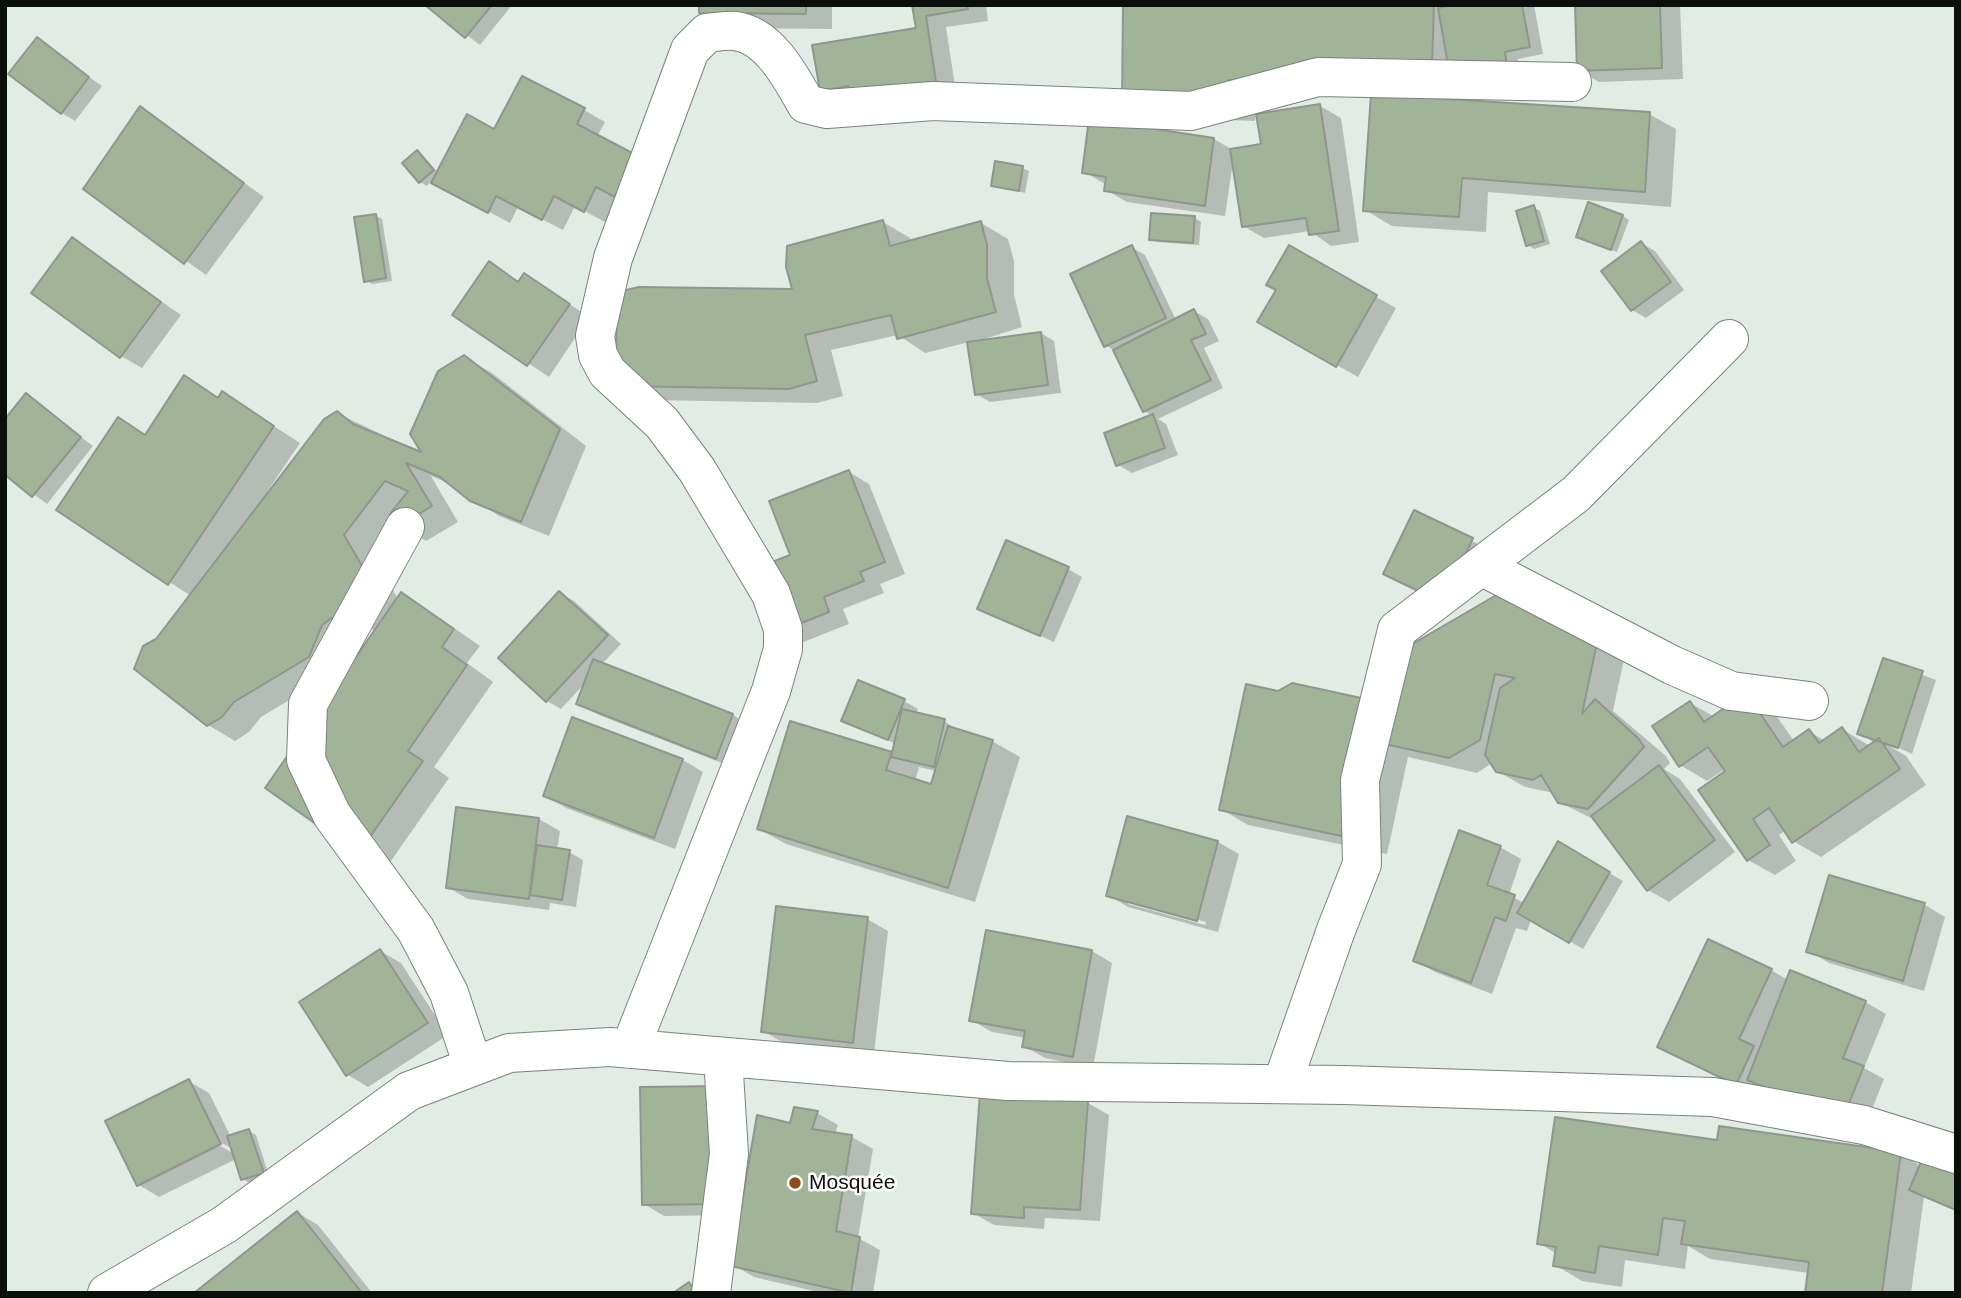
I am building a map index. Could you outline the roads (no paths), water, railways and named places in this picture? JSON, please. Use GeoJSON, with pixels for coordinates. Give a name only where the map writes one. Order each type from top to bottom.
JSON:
{"type":"FeatureCollection","features":[{"type":"Feature","properties":{"kind":"street"},"geometry":{"type":"LineString","coordinates":[[630,1049],[771,691],[783,649],[783,629],[771,594],[697,470],[662,423],[607,372],[598,355],[595,336],[613,258],[690,50],[708,33],[736,31],[764,44],[793,80],[806,103],[827,109],[933,101],[1191,111],[1318,77],[1572,82]]}},
{"type":"Feature","properties":{"kind":"street"},"geometry":{"type":"LineString","coordinates":[[1282,1084],[1362,864],[1360,780],[1397,630],[1576,494],[1729,339]]}},
{"type":"Feature","properties":{"kind":"street"},"geometry":{"type":"LineString","coordinates":[[405,527],[308,704],[306,760],[332,815],[416,930],[449,993],[473,1066]]}},
{"type":"Feature","properties":{"kind":"street"},"geometry":{"type":"LineString","coordinates":[[1482,566],[1672,665],[1731,691],[1809,701]]}},
{"type":"Feature","properties":{"kind":"street"},"geometry":{"type":"LineString","coordinates":[[107,1293],[224,1225],[409,1091],[509,1053],[610,1047],[1007,1081],[1282,1084],[1713,1097],[1864,1125],[1956,1154]]}},
{"type":"Feature","properties":{"kind":"street"},"geometry":{"type":"LineString","coordinates":[[711,1293],[729,1154],[723,1057]]}},
{"type":"Feature","properties":{"kind":"place","name":"Mosquée"},"geometry":{"type":"Point","coordinates":[795,1183]}}]}
